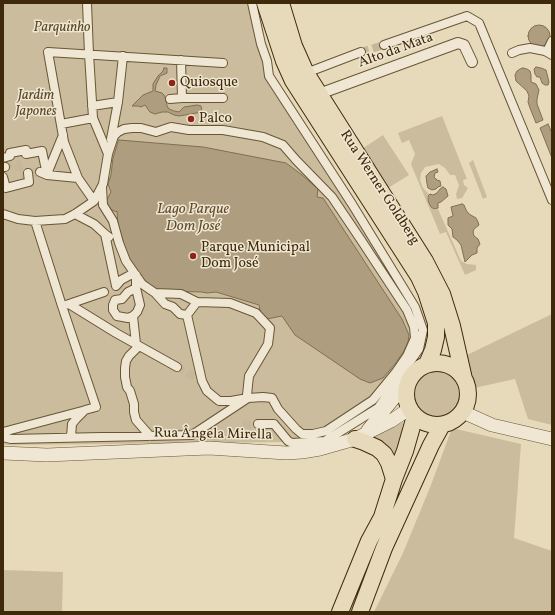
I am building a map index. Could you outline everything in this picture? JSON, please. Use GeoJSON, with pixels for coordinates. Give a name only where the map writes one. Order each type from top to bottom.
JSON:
{"type":"FeatureCollection","features":[{"type":"Feature","properties":{"kind":"main road","name":"Rua Werner Goldberg"},"geometry":{"type":"LineString","coordinates":[[265,3],[284,61],[293,81],[419,277],[426,292],[436,323],[436,337],[433,350],[427,364]]}},
{"type":"Feature","properties":{"kind":"main road","name":"Rua Werner Goldberg"},"geometry":{"type":"LineString","coordinates":[[282,3],[294,46],[306,73],[425,261],[442,294],[452,326],[464,379]]}},
{"type":"Feature","properties":{"kind":"main road"},"geometry":{"type":"LineString","coordinates":[[438,362],[448,364],[458,370],[464,379],[468,396],[462,412],[454,420],[442,425],[432,425],[423,422],[412,413],[406,400],[406,390],[408,381],[413,373],[419,368],[427,364],[438,362]]}},
{"type":"Feature","properties":{"kind":"main road"},"geometry":{"type":"LineString","coordinates":[[336,610],[366,539],[382,517],[405,451],[412,413]]}},
{"type":"Feature","properties":{"kind":"main road"},"geometry":{"type":"LineString","coordinates":[[360,612],[431,445],[442,425]]}},
{"type":"Feature","properties":{"kind":"main road"},"geometry":{"type":"LineString","coordinates":[[360,437],[364,442],[377,448],[384,454],[389,463],[394,479]]}},
{"type":"Feature","properties":{"kind":"street"},"geometry":{"type":"LineString","coordinates":[[87,3],[93,118],[108,154]]}},
{"type":"Feature","properties":{"kind":"street"},"geometry":{"type":"LineString","coordinates":[[252,3],[261,44],[267,62],[269,76],[352,204],[415,307],[423,330],[420,349],[378,408],[325,441],[288,441],[274,424],[258,424]]}},
{"type":"Feature","properties":{"kind":"street"},"geometry":{"type":"LineString","coordinates":[[384,45],[468,16],[478,23],[552,200]]}},
{"type":"Feature","properties":{"kind":"street"},"geometry":{"type":"LineString","coordinates":[[552,41],[549,48],[552,54]]}},
{"type":"Feature","properties":{"kind":"street","name":"Alto da Mata"},"geometry":{"type":"LineString","coordinates":[[319,94],[458,43],[464,45],[472,62]]}},
{"type":"Feature","properties":{"kind":"street"},"geometry":{"type":"LineString","coordinates":[[512,53],[530,48],[545,50],[552,54]]}},
{"type":"Feature","properties":{"kind":"street"},"geometry":{"type":"LineString","coordinates":[[94,201],[78,178],[64,142],[48,52],[223,63]]}},
{"type":"Feature","properties":{"kind":"street"},"geometry":{"type":"LineString","coordinates":[[306,73],[360,52]]}},
{"type":"Feature","properties":{"kind":"street"},"geometry":{"type":"LineString","coordinates":[[123,56],[118,102],[102,186],[103,205],[113,221],[126,262],[142,284],[156,294],[165,304],[173,307],[180,314],[187,315]]}},
{"type":"Feature","properties":{"kind":"street"},"geometry":{"type":"LineString","coordinates":[[181,60],[182,98]]}},
{"type":"Feature","properties":{"kind":"street"},"geometry":{"type":"LineString","coordinates":[[170,99],[223,98]]}},
{"type":"Feature","properties":{"kind":"street"},"geometry":{"type":"LineString","coordinates":[[92,106],[118,102]]}},
{"type":"Feature","properties":{"kind":"street"},"geometry":{"type":"LineString","coordinates":[[61,124],[93,118]]}},
{"type":"Feature","properties":{"kind":"street"},"geometry":{"type":"LineString","coordinates":[[108,154],[114,136],[118,132],[132,128],[141,128],[156,132],[171,127],[189,130],[223,130],[263,137],[283,145],[332,197],[407,310],[414,327],[415,338],[403,362],[373,400],[326,432],[302,434],[278,409],[272,398],[248,398],[231,402],[219,401],[207,391],[202,381],[187,315]]}},
{"type":"Feature","properties":{"kind":"street"},"geometry":{"type":"LineString","coordinates":[[43,173],[63,134]]}},
{"type":"Feature","properties":{"kind":"street"},"geometry":{"type":"LineString","coordinates":[[3,158],[10,156],[10,153],[26,150],[26,154],[42,151],[43,173]]}},
{"type":"Feature","properties":{"kind":"street"},"geometry":{"type":"LineString","coordinates":[[3,177],[6,188],[29,182],[28,173]]}},
{"type":"Feature","properties":{"kind":"street"},"geometry":{"type":"LineString","coordinates":[[43,173],[78,178]]}},
{"type":"Feature","properties":{"kind":"street"},"geometry":{"type":"LineString","coordinates":[[3,214],[18,219],[35,221],[65,219],[94,201],[102,186]]}},
{"type":"Feature","properties":{"kind":"street"},"geometry":{"type":"LineString","coordinates":[[75,214],[94,224],[105,234],[119,243]]}},
{"type":"Feature","properties":{"kind":"street"},"geometry":{"type":"LineString","coordinates":[[3,432],[96,406],[66,305],[35,221]]}},
{"type":"Feature","properties":{"kind":"street"},"geometry":{"type":"LineString","coordinates":[[105,234],[116,286]]}},
{"type":"Feature","properties":{"kind":"street"},"geometry":{"type":"LineString","coordinates":[[66,305],[104,292],[116,286],[121,280],[135,274]]}},
{"type":"Feature","properties":{"kind":"street"},"geometry":{"type":"LineString","coordinates":[[116,300],[113,305],[113,310],[117,316],[128,318],[137,312],[140,305],[136,288],[135,274]]}},
{"type":"Feature","properties":{"kind":"street"},"geometry":{"type":"LineString","coordinates":[[104,292],[110,298],[116,300],[122,299],[128,292],[136,288]]}},
{"type":"Feature","properties":{"kind":"street"},"geometry":{"type":"LineString","coordinates":[[156,294],[181,294],[197,302],[230,303],[256,313],[270,328],[268,344],[250,376],[247,395],[248,398]]}},
{"type":"Feature","properties":{"kind":"street"},"geometry":{"type":"LineString","coordinates":[[187,315],[197,302]]}},
{"type":"Feature","properties":{"kind":"street"},"geometry":{"type":"LineString","coordinates":[[66,305],[177,367]]}},
{"type":"Feature","properties":{"kind":"street"},"geometry":{"type":"LineString","coordinates":[[133,316],[138,345]]}},
{"type":"Feature","properties":{"kind":"street"},"geometry":{"type":"LineString","coordinates":[[138,345],[128,356],[125,368],[125,377],[134,404],[136,420],[150,436]]}},
{"type":"Feature","properties":{"kind":"street"},"geometry":{"type":"LineString","coordinates":[[360,437],[408,381]]}},
{"type":"Feature","properties":{"kind":"street"},"geometry":{"type":"LineString","coordinates":[[3,437],[11,439],[192,435],[248,398]]}},
{"type":"Feature","properties":{"kind":"street"},"geometry":{"type":"LineString","coordinates":[[72,437],[72,424],[85,410]]}},
{"type":"Feature","properties":{"kind":"street"},"geometry":{"type":"LineString","coordinates":[[462,412],[492,425],[552,439]]}},
{"type":"Feature","properties":{"kind":"street","name":"Rua Ângela Mirella"},"geometry":{"type":"LineString","coordinates":[[5,454],[47,455],[209,448],[291,453],[320,449],[360,437],[390,421],[412,413]]}},
{"type":"Feature","properties":{"kind":"street"},"geometry":{"type":"LineString","coordinates":[[366,539],[388,549]]}},
{"type":"Feature","properties":{"kind":"green space","name":"Parque Municipal Dom José"},"geometry":{"type":"Polygon","coordinates":[[[3,3],[251,3],[268,77],[414,307],[423,330],[419,348],[377,407],[325,440],[286,442],[3,444],[3,3]]]}},
{"type":"Feature","properties":{"kind":"green space"},"geometry":{"type":"Polygon","coordinates":[[[442,116],[467,179],[463,180],[464,185],[468,188],[462,198],[457,199],[456,194],[459,185],[455,175],[450,175],[445,168],[439,164],[425,167],[421,173],[420,180],[423,188],[429,194],[427,196],[427,201],[431,208],[434,210],[438,209],[461,261],[467,264],[476,265],[476,270],[465,275],[446,232],[440,234],[411,164],[415,154],[409,140],[402,143],[398,133],[442,116]]]}},
{"type":"Feature","properties":{"kind":"green space"},"geometry":{"type":"Polygon","coordinates":[[[383,135],[409,175],[388,188],[362,149],[383,135]]]}},
{"type":"Feature","properties":{"kind":"green space"},"geometry":{"type":"Polygon","coordinates":[[[473,160],[487,197],[483,199],[469,163],[473,160]]]}},
{"type":"Feature","properties":{"kind":"green space"},"geometry":{"type":"Polygon","coordinates":[[[552,314],[552,425],[528,419],[515,379],[474,388],[467,355],[552,314]]]}},
{"type":"Feature","properties":{"kind":"green space"},"geometry":{"type":"Polygon","coordinates":[[[436,370],[445,372],[453,377],[458,385],[460,394],[458,403],[453,411],[445,416],[436,418],[427,416],[419,411],[414,403],[412,394],[414,385],[419,377],[427,372],[436,370]]]}},
{"type":"Feature","properties":{"kind":"green space"},"geometry":{"type":"Polygon","coordinates":[[[403,422],[396,459],[393,453],[386,447],[369,438],[403,422]]]}},
{"type":"Feature","properties":{"kind":"green space"},"geometry":{"type":"Polygon","coordinates":[[[452,428],[521,444],[514,538],[552,551],[552,612],[374,612],[403,553],[431,485],[452,428]]]}},
{"type":"Feature","properties":{"kind":"green space"},"geometry":{"type":"Polygon","coordinates":[[[3,570],[63,572],[62,612],[3,612],[3,570]]]}},
{"type":"Feature","properties":{"kind":"water"},"geometry":{"type":"Polygon","coordinates":[[[539,25],[547,28],[550,36],[547,44],[539,47],[531,44],[528,36],[531,28],[539,25]]]}},
{"type":"Feature","properties":{"kind":"water"},"geometry":{"type":"Polygon","coordinates":[[[536,67],[546,70],[549,82],[548,85],[542,83],[540,77],[537,77],[535,74],[534,69],[536,67]]]}},
{"type":"Feature","properties":{"kind":"water"},"geometry":{"type":"Polygon","coordinates":[[[164,68],[167,68],[167,73],[160,76],[155,91],[164,95],[169,109],[179,112],[184,107],[197,105],[201,106],[202,112],[179,116],[168,112],[155,114],[150,112],[145,105],[141,107],[132,106],[143,95],[153,91],[153,84],[164,68]]]}},
{"type":"Feature","properties":{"kind":"water"},"geometry":{"type":"Polygon","coordinates":[[[523,68],[530,71],[531,82],[536,84],[539,90],[537,104],[543,120],[536,123],[528,102],[529,96],[527,91],[516,81],[515,75],[517,71],[523,68]]]}},
{"type":"Feature","properties":{"kind":"water"},"geometry":{"type":"Polygon","coordinates":[[[548,124],[552,133],[552,158],[540,128],[548,124]]]}},
{"type":"Feature","properties":{"kind":"water","name":"Lago Parque Dom José"},"geometry":{"type":"Polygon","coordinates":[[[119,140],[203,147],[286,163],[302,175],[318,189],[317,197],[323,198],[402,319],[409,335],[408,342],[395,364],[383,378],[370,383],[360,379],[295,335],[282,316],[262,320],[259,305],[216,292],[160,291],[142,278],[129,260],[118,225],[117,211],[116,212],[104,205],[111,192],[108,184],[111,175],[113,158],[119,140]]]}},
{"type":"Feature","properties":{"kind":"water"},"geometry":{"type":"Polygon","coordinates":[[[437,169],[438,172],[435,173],[434,177],[440,181],[441,186],[432,190],[428,188],[426,176],[430,172],[437,169]]]}},
{"type":"Feature","properties":{"kind":"water"},"geometry":{"type":"Polygon","coordinates":[[[443,187],[446,189],[448,196],[438,203],[438,208],[434,209],[428,201],[428,196],[430,194],[433,195],[437,193],[443,187]]]}},
{"type":"Feature","properties":{"kind":"water"},"geometry":{"type":"Polygon","coordinates":[[[462,204],[469,214],[476,218],[478,222],[479,225],[473,232],[480,244],[477,248],[477,253],[472,255],[465,262],[461,245],[453,237],[452,229],[448,225],[448,218],[453,216],[451,207],[462,204]]]}},
{"type":"Feature","properties":{"kind":"tunnel"},"geometry":{"type":"LineString","coordinates":[[361,52],[384,45]]}},
{"type":"Feature","properties":{"kind":"tunnel"},"geometry":{"type":"LineString","coordinates":[[5,167],[18,164],[20,174],[40,172]]}},
{"type":"Feature","properties":{"kind":"tunnel"},"geometry":{"type":"LineString","coordinates":[[177,367],[202,381]]}},
{"type":"Feature","properties":{"kind":"tunnel"},"geometry":{"type":"LineString","coordinates":[[243,425],[258,424]]}},
{"type":"Feature","properties":{"kind":"place","name":"Quiosque"},"geometry":{"type":"Point","coordinates":[172,83]}},
{"type":"Feature","properties":{"kind":"place","name":"Palco"},"geometry":{"type":"Point","coordinates":[191,119]}},
{"type":"Feature","properties":{"kind":"place","name":"Parque Municipal Dom José"},"geometry":{"type":"Point","coordinates":[193,256]}},
{"type":"Feature","properties":{"kind":"park label","name":"Parquinho"},"geometry":{"type":"Point","coordinates":[62,28]}},
{"type":"Feature","properties":{"kind":"park label","name":"Jardim Japones"},"geometry":{"type":"Point","coordinates":[36,104]}}]}
